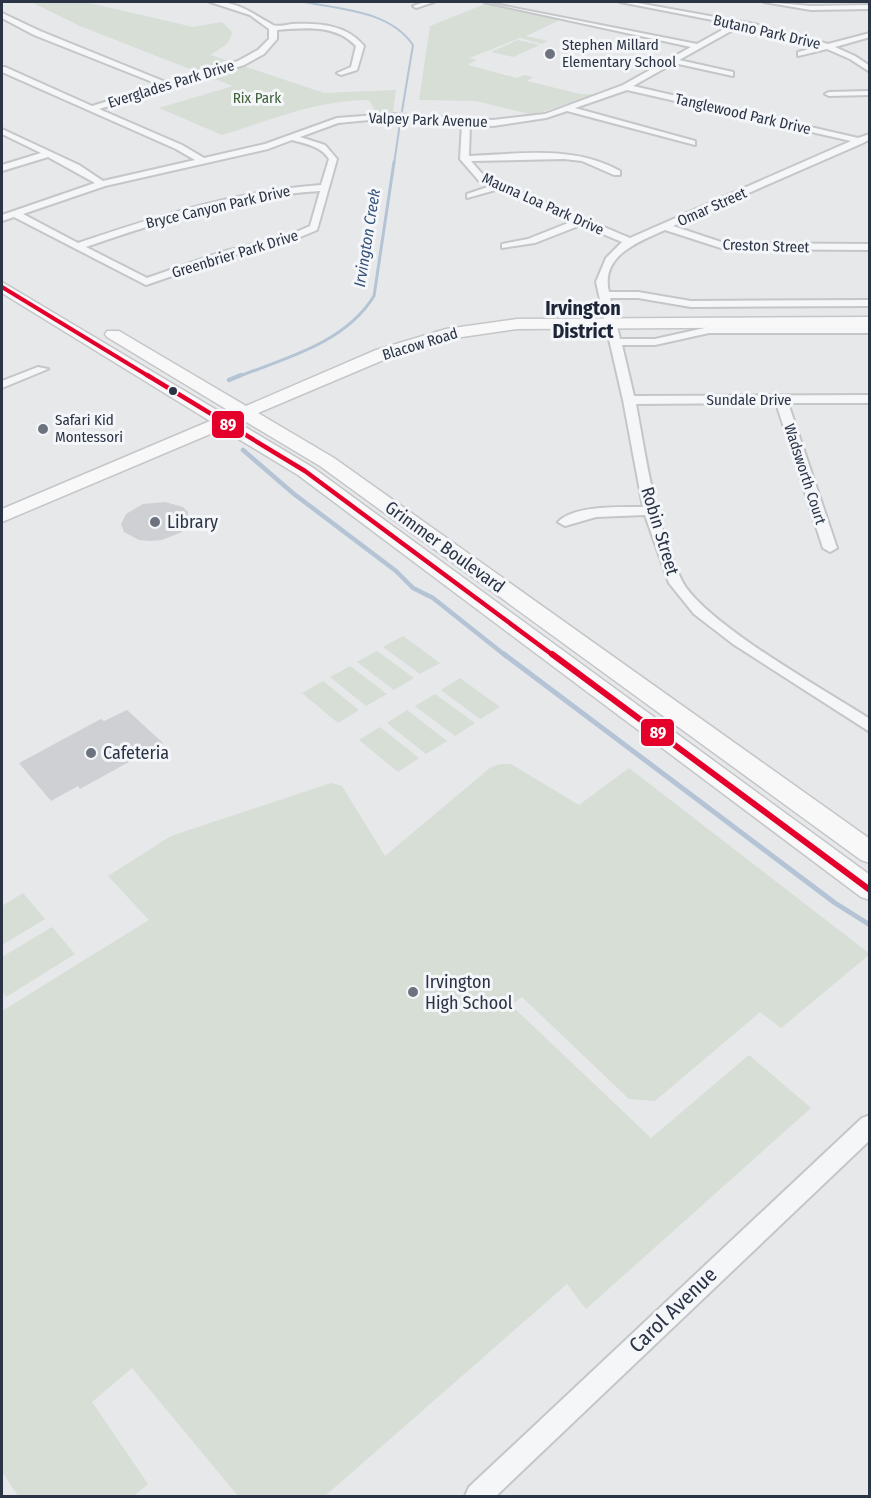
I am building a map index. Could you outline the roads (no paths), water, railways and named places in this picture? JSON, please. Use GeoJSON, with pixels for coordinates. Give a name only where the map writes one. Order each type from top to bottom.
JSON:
{"type":"FeatureCollection","features":[{"type":"Feature","properties":{"kind":"main road","name":"Grimmer Boulevard"},"geometry":{"type":"LineString","coordinates":[[4,279],[53,299]]}},
{"type":"Feature","properties":{"kind":"main road","name":"Grimmer Boulevard"},"geometry":{"type":"LineString","coordinates":[[4,279],[227,412],[327,462],[870,853]]}},
{"type":"Feature","properties":{"kind":"main road","name":"Blacow Road"},"geometry":{"type":"LineString","coordinates":[[611,318],[870,311]]}},
{"type":"Feature","properties":{"kind":"main road","name":"Blacow Road"},"geometry":{"type":"LineString","coordinates":[[2,516],[374,342],[425,326],[514,313],[611,318],[870,322]]}},
{"type":"Feature","properties":{"kind":"main road","name":"Grimmer Boulevard"},"geometry":{"type":"LineString","coordinates":[[99,326],[227,412],[870,890]]}},
{"type":"Feature","properties":{"kind":"main road","name":"Blacow Road"},"geometry":{"type":"LineString","coordinates":[[2,499],[227,412]]}},
{"type":"Feature","properties":{"kind":"street"},"geometry":{"type":"LineString","coordinates":[[202,10],[216,2],[254,13],[273,28],[310,26],[335,29],[353,36],[360,46],[354,68],[341,73]]}},
{"type":"Feature","properties":{"kind":"street"},"geometry":{"type":"LineString","coordinates":[[416,6],[431,2]]}},
{"type":"Feature","properties":{"kind":"street"},"geometry":{"type":"LineString","coordinates":[[487,2],[700,47]]}},
{"type":"Feature","properties":{"kind":"street","name":"Butano Park Drive"},"geometry":{"type":"LineString","coordinates":[[623,2],[738,24],[828,46],[860,62],[870,70]]}},
{"type":"Feature","properties":{"kind":"street"},"geometry":{"type":"LineString","coordinates":[[668,10],[686,2]]}},
{"type":"Feature","properties":{"kind":"street"},"geometry":{"type":"LineString","coordinates":[[767,2],[811,8],[870,7]]}},
{"type":"Feature","properties":{"kind":"street"},"geometry":{"type":"LineString","coordinates":[[2,15],[37,33],[166,85]]}},
{"type":"Feature","properties":{"kind":"street","name":"Valpey Park Avenue"},"geometry":{"type":"LineString","coordinates":[[2,218],[102,184],[293,138],[313,128],[361,117],[433,117],[466,122],[522,120],[568,109],[626,87],[738,24]]}},
{"type":"Feature","properties":{"kind":"street","name":"Everglades Park Drive"},"geometry":{"type":"LineString","coordinates":[[90,109],[225,68],[261,52],[273,39],[273,28]]}},
{"type":"Feature","properties":{"kind":"street"},"geometry":{"type":"LineString","coordinates":[[801,54],[870,35]]}},
{"type":"Feature","properties":{"kind":"street"},"geometry":{"type":"LineString","coordinates":[[673,62],[730,74]]}},
{"type":"Feature","properties":{"kind":"street"},"geometry":{"type":"LineString","coordinates":[[860,62],[870,62]]}},
{"type":"Feature","properties":{"kind":"street"},"geometry":{"type":"LineString","coordinates":[[2,69],[179,147],[203,161]]}},
{"type":"Feature","properties":{"kind":"street","name":"Tanglewood Park Drive"},"geometry":{"type":"LineString","coordinates":[[626,87],[865,139]]}},
{"type":"Feature","properties":{"kind":"street"},"geometry":{"type":"LineString","coordinates":[[829,94],[870,93]]}},
{"type":"Feature","properties":{"kind":"street"},"geometry":{"type":"LineString","coordinates":[[568,109],[692,142]]}},
{"type":"Feature","properties":{"kind":"street","name":"Mauna Loa Park Drive"},"geometry":{"type":"LineString","coordinates":[[466,122],[464,159],[472,171],[497,187],[630,242]]}},
{"type":"Feature","properties":{"kind":"street"},"geometry":{"type":"LineString","coordinates":[[2,130],[102,184]]}},
{"type":"Feature","properties":{"kind":"street","name":"Greenbrier Park Drive"},"geometry":{"type":"LineString","coordinates":[[78,246],[146,282],[226,254],[290,238],[314,228],[333,159],[330,152],[293,138]]}},
{"type":"Feature","properties":{"kind":"street","name":"Omar Street"},"geometry":{"type":"LineString","coordinates":[[611,318],[602,282],[605,267],[614,252],[630,242],[865,139]]}},
{"type":"Feature","properties":{"kind":"street"},"geometry":{"type":"LineString","coordinates":[[2,168],[49,154]]}},
{"type":"Feature","properties":{"kind":"street"},"geometry":{"type":"LineString","coordinates":[[464,159],[571,157],[607,165],[617,173]]}},
{"type":"Feature","properties":{"kind":"street"},"geometry":{"type":"LineString","coordinates":[[470,196],[497,187]]}},
{"type":"Feature","properties":{"kind":"street","name":"Bryce Canyon Park Drive"},"geometry":{"type":"LineString","coordinates":[[78,246],[166,216],[249,196],[288,189],[324,188]]}},
{"type":"Feature","properties":{"kind":"street"},"geometry":{"type":"LineString","coordinates":[[15,214],[78,246]]}},
{"type":"Feature","properties":{"kind":"street"},"geometry":{"type":"LineString","coordinates":[[506,246],[531,241],[580,222]]}},
{"type":"Feature","properties":{"kind":"street","name":"Creston Street"},"geometry":{"type":"LineString","coordinates":[[666,227],[724,246],[870,247]]}},
{"type":"Feature","properties":{"kind":"street"},"geometry":{"type":"LineString","coordinates":[[605,295],[638,295],[691,304],[870,303]]}},
{"type":"Feature","properties":{"kind":"street","name":"Robin Street"},"geometry":{"type":"LineString","coordinates":[[611,318],[650,511],[676,583],[699,611],[738,641],[870,727]]}},
{"type":"Feature","properties":{"kind":"street"},"geometry":{"type":"LineString","coordinates":[[615,342],[656,342],[710,330],[870,330]]}},
{"type":"Feature","properties":{"kind":"street"},"geometry":{"type":"LineString","coordinates":[[2,385],[42,369]]}},
{"type":"Feature","properties":{"kind":"street","name":"Sundale Drive"},"geometry":{"type":"LineString","coordinates":[[629,400],[870,399]]}},
{"type":"Feature","properties":{"kind":"street","name":"Wadsworth Court"},"geometry":{"type":"LineString","coordinates":[[780,400],[830,548]]}},
{"type":"Feature","properties":{"kind":"street"},"geometry":{"type":"LineString","coordinates":[[565,522],[581,515],[608,511],[650,511]]}},
{"type":"Feature","properties":{"kind":"street","name":"Carol Avenue"},"geometry":{"type":"LineString","coordinates":[[478,1497],[870,1125]]}},
{"type":"Feature","properties":{"kind":"waterway","name":"Irvington Creek"},"geometry":{"type":"LineString","coordinates":[[304,2],[364,13],[378,18],[403,34],[413,45],[402,111]]}},
{"type":"Feature","properties":{"kind":"waterway","name":"Irvington Creek"},"geometry":{"type":"LineString","coordinates":[[394,164],[400,123]]}},
{"type":"Feature","properties":{"kind":"waterway","name":"Irvington Creek"},"geometry":{"type":"LineString","coordinates":[[237,377],[313,347],[331,337],[362,312],[374,296],[394,162]]}},
{"type":"Feature","properties":{"kind":"waterway","name":"Irvington Creek"},"geometry":{"type":"LineString","coordinates":[[229,380],[241,375]]}},
{"type":"Feature","properties":{"kind":"waterway","name":"Irvington Creek"},"geometry":{"type":"LineString","coordinates":[[243,450],[294,494],[396,571],[413,588],[433,598],[506,656]]}},
{"type":"Feature","properties":{"kind":"waterway","name":"Irvington Creek"},"geometry":{"type":"LineString","coordinates":[[504,654],[835,903],[870,925]]}},
{"type":"Feature","properties":{"kind":"place","name":"Stephen Millard Elementary School"},"geometry":{"type":"Point","coordinates":[550,54]}},
{"type":"Feature","properties":{"kind":"place","name":"Safari Kid Montessori"},"geometry":{"type":"Point","coordinates":[43,429]}},
{"type":"Feature","properties":{"kind":"place","name":"Library"},"geometry":{"type":"Point","coordinates":[155,522]}},
{"type":"Feature","properties":{"kind":"place","name":"Cafeteria"},"geometry":{"type":"Point","coordinates":[91,753]}},
{"type":"Feature","properties":{"kind":"place","name":"Irvington High School"},"geometry":{"type":"Point","coordinates":[413,992]}},
{"type":"Feature","properties":{"kind":"district","name":"Irvington District"},"geometry":{"type":"Point","coordinates":[583,320]}},
{"type":"Feature","properties":{"kind":"park label","name":"Rix Park"},"geometry":{"type":"Point","coordinates":[257,98]}}]}
